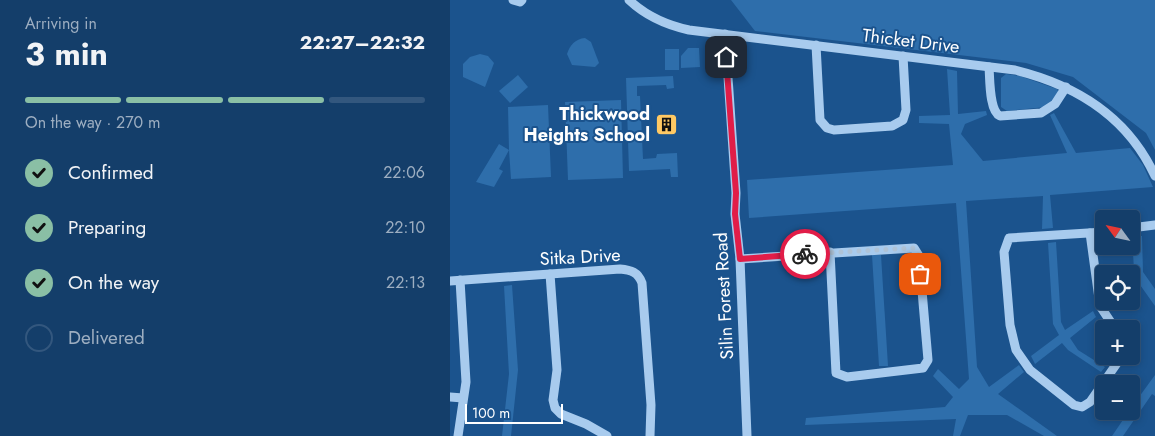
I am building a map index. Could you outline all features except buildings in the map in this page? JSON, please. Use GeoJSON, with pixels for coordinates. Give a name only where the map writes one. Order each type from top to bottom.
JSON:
{"type":"FeatureCollection","features":[{"type":"Feature","properties":{"kind":"street"},"geometry":{"type":"LineString","coordinates":[[513,0],[520,2],[522,0]]}},
{"type":"Feature","properties":{"kind":"street","name":"Thicket Drive"},"geometry":{"type":"LineString","coordinates":[[629,0],[642,12],[661,22],[680,28],[1015,70],[1034,74],[1066,87],[1096,105],[1119,124],[1138,147],[1155,176]]}},
{"type":"Feature","properties":{"kind":"street","name":"Silin Forest Road"},"geometry":{"type":"LineString","coordinates":[[725,34],[736,193],[735,214],[740,259],[748,436]]}},
{"type":"Feature","properties":{"kind":"street"},"geometry":{"type":"LineString","coordinates":[[816,45],[820,120],[827,128],[834,130],[892,126],[903,120],[906,110],[903,56]]}},
{"type":"Feature","properties":{"kind":"street"},"geometry":{"type":"LineString","coordinates":[[989,67],[993,108],[997,115],[1000,116],[1041,113],[1055,104],[1066,87]]}},
{"type":"Feature","properties":{"kind":"street"},"geometry":{"type":"LineString","coordinates":[[1140,227],[1155,226]]}},
{"type":"Feature","properties":{"kind":"street"},"geometry":{"type":"LineString","coordinates":[[1095,233],[1009,238],[1004,252],[1010,325],[1016,350],[1030,370],[1074,406],[1082,407],[1090,402],[1116,365]]}},
{"type":"Feature","properties":{"kind":"street"},"geometry":{"type":"LineString","coordinates":[[1090,234],[1100,306],[1109,320]]}},
{"type":"Feature","properties":{"kind":"street"},"geometry":{"type":"LineString","coordinates":[[740,259],[830,252],[914,248],[919,256],[928,360],[923,368],[847,377],[836,373],[830,252]]}},
{"type":"Feature","properties":{"kind":"street","name":"Sitka Drive"},"geometry":{"type":"LineString","coordinates":[[450,281],[620,269],[632,271],[640,278],[651,405],[650,436]]}},
{"type":"Feature","properties":{"kind":"street"},"geometry":{"type":"LineString","coordinates":[[550,274],[557,370],[555,408],[561,414],[586,424],[607,436]]}},
{"type":"Feature","properties":{"kind":"street"},"geometry":{"type":"LineString","coordinates":[[458,436],[466,382],[460,280]]}},
{"type":"Feature","properties":{"kind":"street"},"geometry":{"type":"LineString","coordinates":[[450,397],[463,398]]}},
{"type":"Feature","properties":{"kind":"shaded area"},"geometry":{"type":"Polygon","coordinates":[[[731,0],[1155,0],[1155,150],[1146,133],[1073,77],[1026,63],[755,31],[731,0]]]}},
{"type":"Feature","properties":{"kind":"shaded area"},"geometry":{"type":"Polygon","coordinates":[[[585,38],[591,42],[599,63],[595,67],[572,65],[567,54],[573,43],[585,38]]]}},
{"type":"Feature","properties":{"kind":"shaded area"},"geometry":{"type":"Polygon","coordinates":[[[688,48],[699,48],[700,67],[681,68],[681,56],[688,48]]]}},
{"type":"Feature","properties":{"kind":"shaded area"},"geometry":{"type":"Polygon","coordinates":[[[665,49],[679,49],[679,70],[665,70],[665,49]]]}},
{"type":"Feature","properties":{"kind":"shaded area"},"geometry":{"type":"Polygon","coordinates":[[[480,54],[488,56],[494,63],[485,87],[463,77],[463,64],[470,57],[480,54]]]}},
{"type":"Feature","properties":{"kind":"shaded area"},"geometry":{"type":"Polygon","coordinates":[[[947,69],[957,71],[958,114],[986,111],[987,115],[965,124],[961,134],[983,161],[1067,153],[1050,115],[1054,113],[1076,153],[1130,148],[1143,165],[1153,187],[1050,195],[1053,228],[1042,229],[1043,196],[966,201],[977,367],[989,387],[1019,365],[1024,372],[998,394],[1057,436],[1044,436],[1007,415],[968,415],[960,436],[953,436],[956,419],[805,425],[806,418],[945,407],[953,397],[933,376],[938,369],[959,389],[969,379],[956,203],[749,218],[747,180],[953,165],[949,124],[919,123],[919,116],[950,115],[947,69]]]}},
{"type":"Feature","properties":{"kind":"shaded area"},"geometry":{"type":"Polygon","coordinates":[[[1006,74],[1020,76],[1057,89],[1059,93],[1046,107],[1007,111],[1001,107],[1001,78],[1006,74]]]}},
{"type":"Feature","properties":{"kind":"shaded area"},"geometry":{"type":"Polygon","coordinates":[[[518,75],[528,87],[510,103],[499,91],[518,75]]]}},
{"type":"Feature","properties":{"kind":"shaded area"},"geometry":{"type":"Polygon","coordinates":[[[673,76],[674,88],[667,89],[666,85],[637,86],[637,96],[640,96],[643,159],[656,158],[657,154],[677,153],[678,177],[671,177],[670,169],[629,171],[626,78],[673,76]]]}},
{"type":"Feature","properties":{"kind":"shaded area"},"geometry":{"type":"Polygon","coordinates":[[[621,100],[623,178],[568,180],[565,102],[621,100]]]}},
{"type":"Feature","properties":{"kind":"shaded area"},"geometry":{"type":"Polygon","coordinates":[[[548,105],[551,177],[511,179],[508,107],[548,105]]]}},
{"type":"Feature","properties":{"kind":"shaded area"},"geometry":{"type":"Polygon","coordinates":[[[499,144],[509,150],[499,169],[503,171],[494,187],[476,182],[499,144]]]}},
{"type":"Feature","properties":{"kind":"shaded area"},"geometry":{"type":"Polygon","coordinates":[[[1140,236],[1142,236],[1143,272],[1155,289],[1155,306],[1140,285],[1140,265],[1134,265],[1133,255],[1140,255],[1140,236]]]}},
{"type":"Feature","properties":{"kind":"shaded area"},"geometry":{"type":"Polygon","coordinates":[[[1056,242],[1061,322],[1065,330],[1093,311],[1096,317],[1070,338],[1078,350],[1095,361],[1095,365],[1105,367],[1101,372],[1068,350],[1062,343],[1035,364],[1031,356],[1059,335],[1053,324],[1048,243],[1056,242]]]}},
{"type":"Feature","properties":{"kind":"shaded area"},"geometry":{"type":"Polygon","coordinates":[[[872,255],[881,255],[888,366],[879,366],[872,255]]]}},
{"type":"Feature","properties":{"kind":"shaded area"},"geometry":{"type":"Polygon","coordinates":[[[512,285],[518,370],[511,436],[502,436],[509,374],[504,286],[512,285]]]}},
{"type":"Feature","properties":{"kind":"shaded area"},"geometry":{"type":"Polygon","coordinates":[[[1155,375],[1155,396],[1152,394],[1140,411],[1140,396],[1155,375]]]}},
{"type":"Feature","properties":{"kind":"shaded area"},"geometry":{"type":"Polygon","coordinates":[[[1123,420],[1134,420],[1123,436],[1112,436],[1123,420]]]}},
{"type":"Feature","properties":{"kind":"way so far"},"geometry":{"type":"LineString","coordinates":[[805,254],[914,248],[919,256],[920,274]]}},
{"type":"Feature","properties":{"kind":"place","name":"Thickwood Heights School"},"geometry":{"type":"Point","coordinates":[666,124]}},
{"type":"Feature","properties":{"kind":"route"},"geometry":{"type":"LineString","coordinates":[[726,57],[736,193],[735,214],[740,259],[805,254]]}}]}
